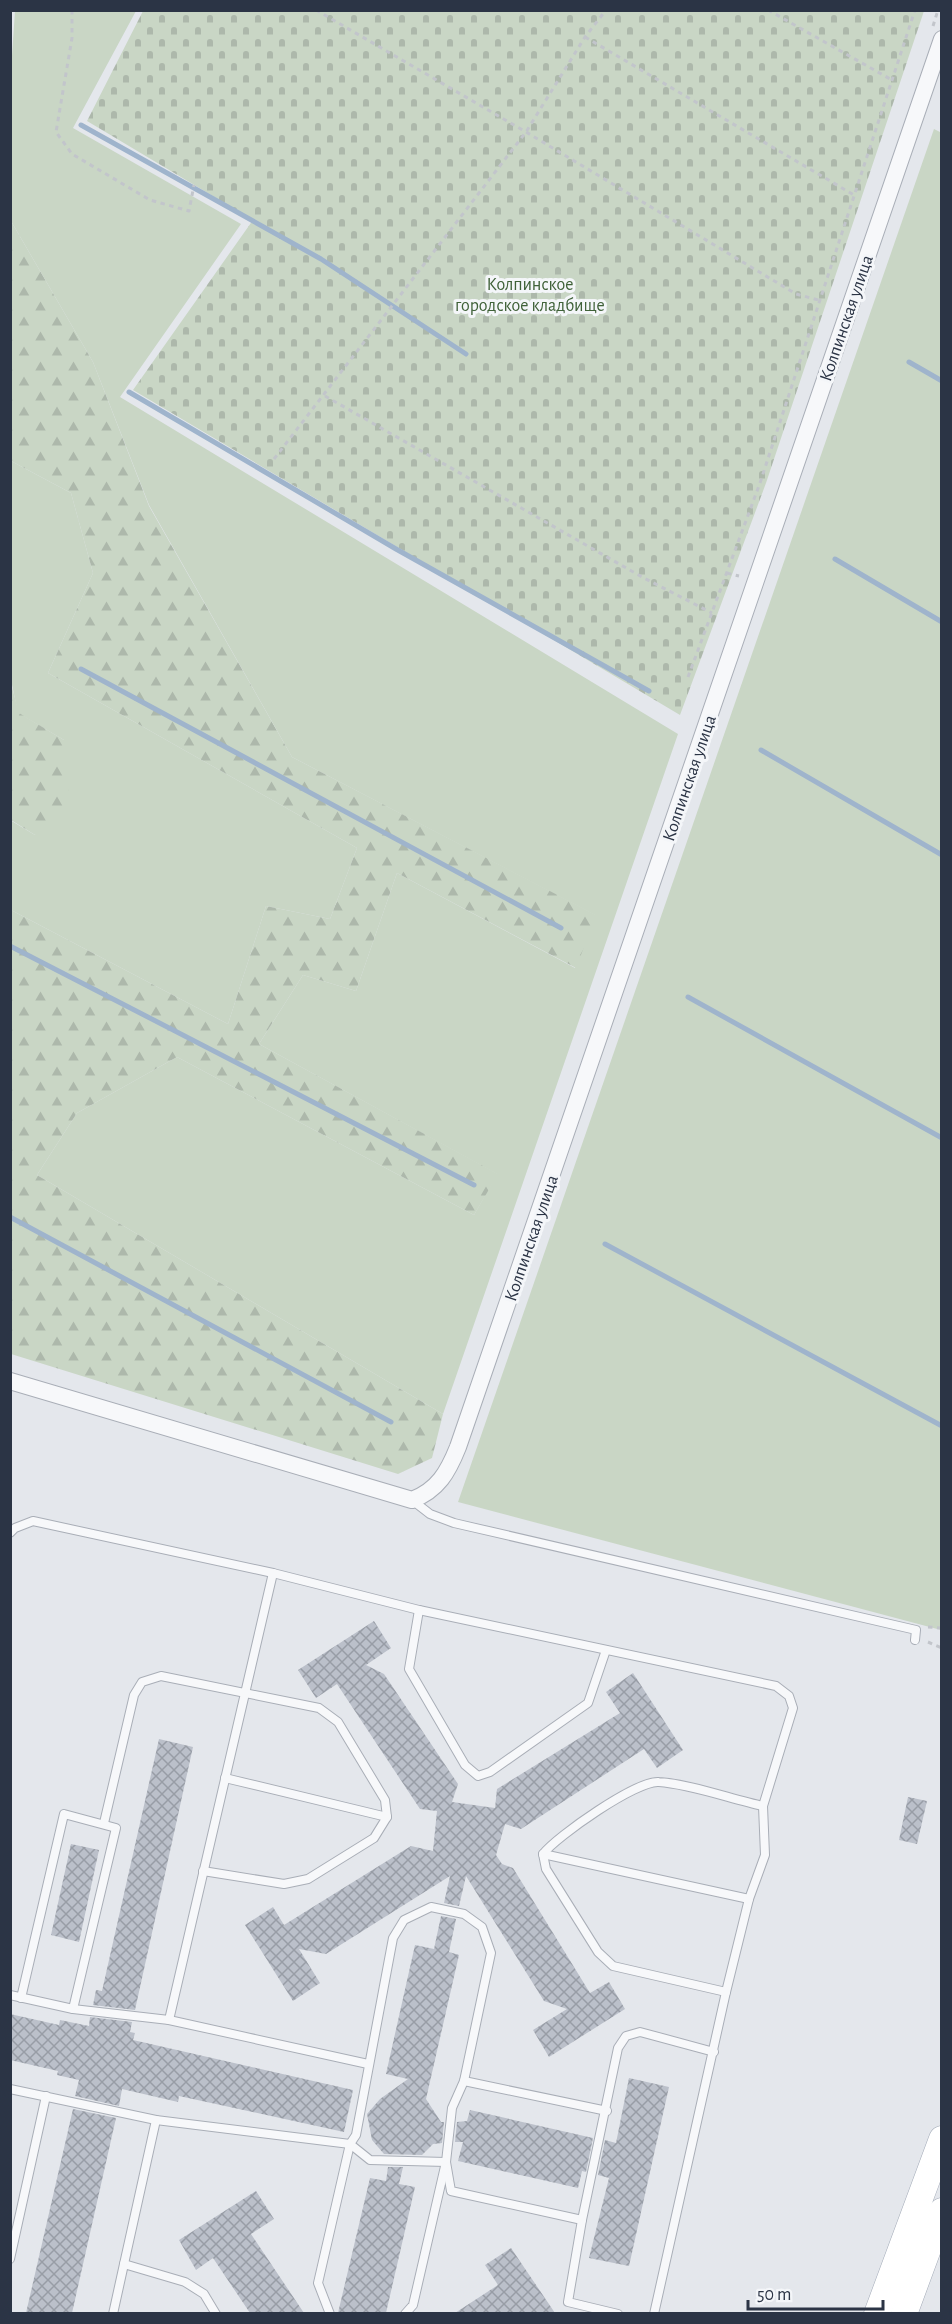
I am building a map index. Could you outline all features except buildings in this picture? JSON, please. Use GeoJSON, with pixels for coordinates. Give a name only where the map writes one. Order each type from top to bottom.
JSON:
{"type":"FeatureCollection","features":[{"type":"Feature","properties":{"kind":"main road"},"geometry":{"type":"LineString","coordinates":[[877,2313],[942,2139]]}},
{"type":"Feature","properties":{"kind":"main road"},"geometry":{"type":"LineString","coordinates":[[904,2313],[942,2211]]}},
{"type":"Feature","properties":{"kind":"street","name":"Колпинская улица"},"geometry":{"type":"LineString","coordinates":[[412,1500],[436,1487],[446,1474],[458,1447],[942,39]]}},
{"type":"Feature","properties":{"kind":"street"},"geometry":{"type":"LineString","coordinates":[[10,1382],[412,1500]]}},
{"type":"Feature","properties":{"kind":"lane"},"geometry":{"type":"LineString","coordinates":[[412,1500],[430,1514],[454,1523],[916,1630],[915,1640]]}},
{"type":"Feature","properties":{"kind":"lane"},"geometry":{"type":"LineString","coordinates":[[10,1533],[15,1528],[33,1521],[273,1573],[419,1610],[776,1686],[789,1696],[793,1708],[763,1806],[765,1855],[749,1899],[726,1992],[654,2313]]}},
{"type":"Feature","properties":{"kind":"lane"},"geometry":{"type":"LineString","coordinates":[[169,2020],[273,1573]]}},
{"type":"Feature","properties":{"kind":"lane"},"geometry":{"type":"LineString","coordinates":[[419,1610],[409,1669],[465,1765],[478,1776],[490,1772],[588,1703],[606,1650]]}},
{"type":"Feature","properties":{"kind":"lane"},"geometry":{"type":"LineString","coordinates":[[104,1823],[134,1695],[142,1682],[160,1676],[244,1692],[319,1708],[338,1722],[385,1800],[387,1817],[374,1838],[308,1879],[284,1884],[203,1871]]}},
{"type":"Feature","properties":{"kind":"lane"},"geometry":{"type":"LineString","coordinates":[[225,1778],[387,1817]]}},
{"type":"Feature","properties":{"kind":"lane"},"geometry":{"type":"LineString","coordinates":[[726,1992],[613,1966],[592,1942],[546,1869],[543,1854],[553,1841],[632,1790],[657,1781],[763,1806]]}},
{"type":"Feature","properties":{"kind":"lane"},"geometry":{"type":"LineString","coordinates":[[21,1998],[64,1815],[104,1823],[116,1828],[73,2009]]}},
{"type":"Feature","properties":{"kind":"lane"},"geometry":{"type":"LineString","coordinates":[[543,1854],[749,1899]]}},
{"type":"Feature","properties":{"kind":"lane"},"geometry":{"type":"LineString","coordinates":[[330,2313],[318,2283],[350,2144],[356,2135],[393,1938],[404,1920],[431,1907],[464,1914],[482,1927],[491,1953],[464,2081],[452,2108],[446,2162],[413,2305],[405,2313]]}},
{"type":"Feature","properties":{"kind":"lane"},"geometry":{"type":"LineString","coordinates":[[10,1995],[73,2009],[169,2020],[368,2064]]}},
{"type":"Feature","properties":{"kind":"lane"},"geometry":{"type":"LineString","coordinates":[[618,2313],[568,2302],[582,2220],[607,2111],[618,2048],[626,2036],[640,2032],[714,2052]]}},
{"type":"Feature","properties":{"kind":"lane"},"geometry":{"type":"LineString","coordinates":[[464,2081],[607,2111]]}},
{"type":"Feature","properties":{"kind":"lane"},"geometry":{"type":"LineString","coordinates":[[10,2088],[156,2120],[350,2144],[370,2160],[446,2162]]}},
{"type":"Feature","properties":{"kind":"lane"},"geometry":{"type":"LineString","coordinates":[[10,2259],[46,2096]]}},
{"type":"Feature","properties":{"kind":"lane"},"geometry":{"type":"LineString","coordinates":[[113,2313],[156,2120]]}},
{"type":"Feature","properties":{"kind":"lane"},"geometry":{"type":"LineString","coordinates":[[446,2162],[451,2191],[582,2220]]}},
{"type":"Feature","properties":{"kind":"lane"},"geometry":{"type":"LineString","coordinates":[[124,2264],[185,2282],[204,2294],[216,2313]]}},
{"type":"Feature","properties":{"kind":"path"},"geometry":{"type":"LineString","coordinates":[[72,10],[72,38],[57,132],[72,154],[150,200],[189,211],[194,185]]}},
{"type":"Feature","properties":{"kind":"path"},"geometry":{"type":"LineString","coordinates":[[316,10],[526,132],[796,294],[822,301]]}},
{"type":"Feature","properties":{"kind":"path"},"geometry":{"type":"LineString","coordinates":[[274,459],[325,396],[526,132],[585,37],[606,10]]}},
{"type":"Feature","properties":{"kind":"path"},"geometry":{"type":"LineString","coordinates":[[768,10],[892,80]]}},
{"type":"Feature","properties":{"kind":"path"},"geometry":{"type":"LineString","coordinates":[[688,677],[727,573],[822,301],[915,10]]}},
{"type":"Feature","properties":{"kind":"path"},"geometry":{"type":"LineString","coordinates":[[585,37],[854,195]]}},
{"type":"Feature","properties":{"kind":"path"},"geometry":{"type":"LineString","coordinates":[[325,396],[642,577],[712,613]]}},
{"type":"Feature","properties":{"kind":"path"},"geometry":{"type":"LineString","coordinates":[[727,573],[741,577]]}},
{"type":"Feature","properties":{"kind":"green space"},"geometry":{"type":"Polygon","coordinates":[[[15,11],[136,11],[73,128],[241,224],[120,397],[678,734],[443,1414],[37,1175],[77,1113],[177,1057],[474,1215],[497,1174],[259,1044],[303,975],[356,991],[397,873],[575,968],[595,915],[292,757],[149,505],[93,362],[11,221],[10,85],[15,11]]]}},
{"type":"Feature","properties":{"kind":"green space","name":"Колпинское городское кладбище"},"geometry":{"type":"Polygon","coordinates":[[[143,11],[924,11],[766,483],[680,715],[133,390],[253,220],[87,121],[143,11]]]}},
{"type":"Feature","properties":{"kind":"green space"},"geometry":{"type":"Polygon","coordinates":[[[934,129],[942,133],[941,1630],[458,1502],[934,129]]]}},
{"type":"Feature","properties":{"kind":"green space"},"geometry":{"type":"Polygon","coordinates":[[[11,221],[93,362],[149,506],[292,757],[596,915],[576,968],[397,873],[356,991],[303,975],[259,1044],[498,1174],[474,1215],[177,1057],[77,1113],[37,1175],[443,1414],[432,1458],[398,1474],[11,1354],[11,910],[228,1024],[266,906],[330,919],[357,848],[48,673],[93,573],[71,493],[11,461],[11,221]]]}},
{"type":"Feature","properties":{"kind":"green space"},"geometry":{"type":"Polygon","coordinates":[[[11,461],[71,493],[93,573],[48,673],[357,848],[330,919],[266,906],[228,1024],[11,910],[10,820],[35,835],[64,740],[18,713],[11,680],[11,461]]]}},
{"type":"Feature","properties":{"kind":"green space"},"geometry":{"type":"Polygon","coordinates":[[[10,680],[19,713],[64,740],[70,811],[35,835],[11,820],[10,680]]]}},
{"type":"Feature","properties":{"kind":"waterway"},"geometry":{"type":"LineString","coordinates":[[81,125],[321,259],[466,354]]}},
{"type":"Feature","properties":{"kind":"waterway"},"geometry":{"type":"LineString","coordinates":[[909,362],[942,381]]}},
{"type":"Feature","properties":{"kind":"waterway"},"geometry":{"type":"LineString","coordinates":[[129,392],[396,549],[649,691]]}},
{"type":"Feature","properties":{"kind":"waterway"},"geometry":{"type":"LineString","coordinates":[[835,559],[942,622]]}},
{"type":"Feature","properties":{"kind":"waterway"},"geometry":{"type":"LineString","coordinates":[[81,669],[561,928]]}},
{"type":"Feature","properties":{"kind":"waterway"},"geometry":{"type":"LineString","coordinates":[[761,750],[942,855]]}},
{"type":"Feature","properties":{"kind":"waterway"},"geometry":{"type":"LineString","coordinates":[[10,946],[474,1185]]}},
{"type":"Feature","properties":{"kind":"waterway"},"geometry":{"type":"LineString","coordinates":[[688,997],[942,1138]]}},
{"type":"Feature","properties":{"kind":"waterway"},"geometry":{"type":"LineString","coordinates":[[10,1217],[391,1422]]}},
{"type":"Feature","properties":{"kind":"waterway"},"geometry":{"type":"LineString","coordinates":[[605,1244],[942,1426]]}}]}
